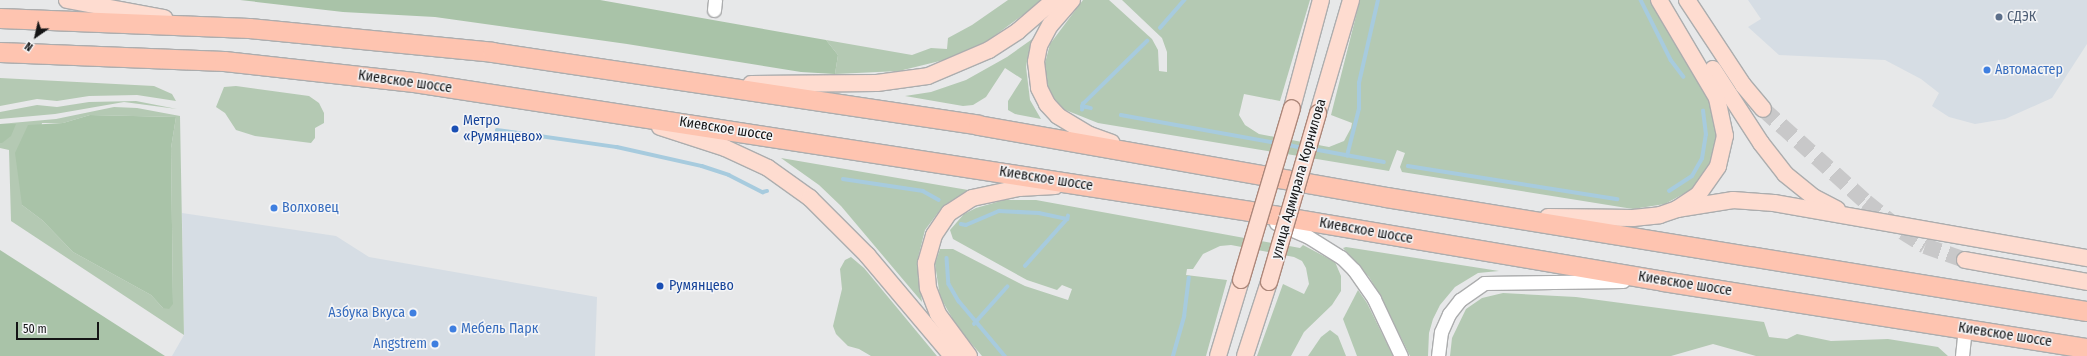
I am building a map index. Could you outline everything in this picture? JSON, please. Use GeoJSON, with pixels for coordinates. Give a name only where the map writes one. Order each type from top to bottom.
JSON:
{"type":"FeatureCollection","features":[{"type":"Feature","properties":{"kind":"highway"},"geometry":{"type":"LineString","coordinates":[[0,18],[201,25],[358,37],[492,52],[709,84],[1142,152],[1510,216],[2087,311]]}},
{"type":"Feature","properties":{"kind":"highway","name":"Киевское шоссе"},"geometry":{"type":"LineString","coordinates":[[0,52],[224,61],[414,82],[553,102],[1250,211],[1663,281],[2087,348]]}},
{"type":"Feature","properties":{"kind":"main road"},"geometry":{"type":"LineString","coordinates":[[67,0],[201,25]]}},
{"type":"Feature","properties":{"kind":"main road"},"geometry":{"type":"LineString","coordinates":[[709,84],[855,84],[928,76],[989,50],[1018,31],[1054,0]]}},
{"type":"Feature","properties":{"kind":"main road"},"geometry":{"type":"LineString","coordinates":[[1072,0],[1050,25],[1039,46],[1036,67],[1041,93],[1054,112],[1077,128],[1104,141],[1142,152]]}},
{"type":"Feature","properties":{"kind":"main road","name":"улица Адмирала Корнилова"},"geometry":{"type":"LineString","coordinates":[[1218,356],[1242,280],[1292,108],[1321,0]]}},
{"type":"Feature","properties":{"kind":"main road","name":"улица Адмирала Корнилова"},"geometry":{"type":"LineString","coordinates":[[1245,356],[1269,282],[1350,0]]}},
{"type":"Feature","properties":{"kind":"main road"},"geometry":{"type":"LineString","coordinates":[[1659,0],[1711,85],[1724,128],[1723,152],[1712,178],[1698,195],[1676,209]]}},
{"type":"Feature","properties":{"kind":"main road"},"geometry":{"type":"LineString","coordinates":[[1670,0],[1761,143],[1785,174],[1813,197],[1859,218]]}},
{"type":"Feature","properties":{"kind":"main road"},"geometry":{"type":"LineString","coordinates":[[1687,0],[1743,86],[1763,109]]}},
{"type":"Feature","properties":{"kind":"main road"},"geometry":{"type":"LineString","coordinates":[[553,102],[686,134],[725,148],[768,168],[830,216],[867,256],[952,356]]}},
{"type":"Feature","properties":{"kind":"main road"},"geometry":{"type":"LineString","coordinates":[[969,356],[938,314],[928,288],[928,251],[941,223],[958,206],[985,195],[1020,188],[1082,185]]}},
{"type":"Feature","properties":{"kind":"main road"},"geometry":{"type":"LineString","coordinates":[[1510,216],[1633,218],[1660,215],[1676,209],[1733,200],[1774,203],[2087,258]]}},
{"type":"Feature","properties":{"kind":"main road"},"geometry":{"type":"LineString","coordinates":[[1965,260],[2087,282]]}},
{"type":"Feature","properties":{"kind":"street"},"geometry":{"type":"LineString","coordinates":[[1250,211],[1307,236],[1347,262],[1374,299],[1402,356]]}},
{"type":"Feature","properties":{"kind":"street"},"geometry":{"type":"LineString","coordinates":[[1438,356],[1440,332],[1450,314],[1460,300],[1484,283],[1504,281],[1663,281]]}},
{"type":"Feature","properties":{"kind":"street"},"geometry":{"type":"LineString","coordinates":[[1962,356],[1965,328]]}},
{"type":"Feature","properties":{"kind":"shaded area","name":"Автомастер"},"geometry":{"type":"Polygon","coordinates":[[[1748,0],[2087,0],[2087,44],[2052,98],[2005,119],[1975,124],[1949,117],[1932,106],[1939,93],[1921,79],[1885,60],[1779,55],[1748,27],[1761,19],[1748,0]]]}},
{"type":"Feature","properties":{"kind":"shaded area"},"geometry":{"type":"Polygon","coordinates":[[[182,213],[336,236],[369,257],[597,297],[595,356],[172,356],[184,335],[182,213]]]}},
{"type":"Feature","properties":{"kind":"green space"},"geometry":{"type":"Polygon","coordinates":[[[240,0],[600,0],[826,40],[838,55],[835,74],[801,72],[627,44],[435,17],[343,12],[240,0]]]}},
{"type":"Feature","properties":{"kind":"green space"},"geometry":{"type":"Polygon","coordinates":[[[1008,0],[1043,0],[986,42],[952,58],[899,71],[835,74],[838,55],[826,40],[912,55],[931,48],[947,49],[948,38],[972,25],[1008,0]]]}},
{"type":"Feature","properties":{"kind":"green space"},"geometry":{"type":"Polygon","coordinates":[[[1083,0],[1109,0],[1152,39],[1158,50],[1159,71],[1167,72],[1167,52],[1162,38],[1122,0],[1310,0],[1280,101],[1244,94],[1239,115],[1245,125],[1259,134],[1329,147],[1344,141],[1351,128],[1352,123],[1331,115],[1360,0],[1651,0],[1701,82],[1710,101],[1716,129],[1716,143],[1711,164],[1692,189],[1665,204],[1633,209],[1402,172],[1400,167],[1405,153],[1397,150],[1389,171],[1098,123],[1063,109],[1051,94],[1046,81],[1045,63],[1050,44],[1083,0]]]}},
{"type":"Feature","properties":{"kind":"green space"},"geometry":{"type":"Polygon","coordinates":[[[1038,35],[1028,56],[1026,67],[1030,100],[1041,119],[1015,114],[1008,110],[1008,101],[1022,79],[1005,68],[986,97],[973,105],[963,106],[905,96],[931,92],[966,80],[1007,57],[1038,35]]]}},
{"type":"Feature","properties":{"kind":"green space"},"geometry":{"type":"Polygon","coordinates":[[[0,78],[154,86],[172,94],[176,101],[137,95],[89,96],[57,101],[37,99],[0,106],[0,78]]]}},
{"type":"Feature","properties":{"kind":"green space"},"geometry":{"type":"Polygon","coordinates":[[[236,86],[309,96],[319,103],[324,113],[324,123],[315,128],[315,138],[311,143],[255,136],[236,130],[225,113],[216,107],[224,87],[236,86]]]}},
{"type":"Feature","properties":{"kind":"green space"},"geometry":{"type":"Polygon","coordinates":[[[136,101],[177,109],[124,102],[55,114],[0,119],[0,112],[37,105],[57,107],[89,102],[136,101]]]}},
{"type":"Feature","properties":{"kind":"green space"},"geometry":{"type":"Polygon","coordinates":[[[114,107],[137,108],[180,116],[184,335],[11,221],[9,150],[0,148],[0,124],[56,119],[114,107]],[[90,115],[63,123],[42,123],[22,205],[42,220],[73,252],[151,295],[163,308],[173,303],[171,148],[176,117],[90,115]]]}},
{"type":"Feature","properties":{"kind":"green space"},"geometry":{"type":"Polygon","coordinates":[[[90,115],[176,117],[171,148],[173,304],[169,309],[163,308],[151,295],[73,252],[42,220],[22,205],[15,153],[28,125],[63,123],[90,115]]]}},
{"type":"Feature","properties":{"kind":"green space"},"geometry":{"type":"Polygon","coordinates":[[[0,124],[16,124],[11,136],[2,143],[0,143],[0,124]]]}},
{"type":"Feature","properties":{"kind":"green space"},"geometry":{"type":"Polygon","coordinates":[[[781,158],[968,190],[943,206],[925,230],[917,262],[922,302],[841,206],[819,185],[781,158]]]}},
{"type":"Feature","properties":{"kind":"green space"},"geometry":{"type":"Polygon","coordinates":[[[1004,200],[1036,200],[1300,248],[1303,245],[1335,262],[1341,276],[1341,291],[1332,305],[1304,332],[1291,356],[1257,356],[1283,284],[1304,294],[1309,284],[1306,268],[1302,261],[1294,257],[1231,245],[1220,246],[1203,254],[1193,269],[1187,269],[1186,275],[1227,280],[1206,356],[982,356],[958,328],[940,297],[935,264],[940,249],[953,249],[1025,286],[1068,300],[1072,289],[1062,285],[1057,290],[1027,280],[953,239],[950,230],[964,214],[976,208],[1004,200]]]}},
{"type":"Feature","properties":{"kind":"green space"},"geometry":{"type":"Polygon","coordinates":[[[1346,247],[1499,271],[1478,273],[1455,287],[1440,305],[1433,319],[1429,333],[1428,356],[1410,356],[1380,295],[1369,277],[1343,248],[1346,247]]]}},
{"type":"Feature","properties":{"kind":"green space"},"geometry":{"type":"Polygon","coordinates":[[[0,250],[165,356],[0,356],[0,250]]]}},
{"type":"Feature","properties":{"kind":"green space"},"geometry":{"type":"Polygon","coordinates":[[[851,257],[864,268],[937,356],[871,356],[859,349],[848,346],[836,334],[833,326],[842,289],[840,269],[845,260],[851,257]]]}},
{"type":"Feature","properties":{"kind":"green space"},"geometry":{"type":"Polygon","coordinates":[[[1358,290],[1367,303],[1393,356],[1357,356],[1343,319],[1358,290]]]}},
{"type":"Feature","properties":{"kind":"green space"},"geometry":{"type":"Polygon","coordinates":[[[1503,293],[1576,297],[1764,322],[1769,337],[1787,339],[1797,334],[1831,341],[1888,339],[1938,347],[1948,356],[1756,356],[1713,344],[1671,356],[1450,356],[1452,338],[1466,309],[1482,298],[1503,293]]]}},
{"type":"Feature","properties":{"kind":"green space"},"geometry":{"type":"Polygon","coordinates":[[[1330,330],[1338,336],[1346,356],[1308,356],[1321,337],[1330,330]]]}},
{"type":"Feature","properties":{"kind":"waterway"},"geometry":{"type":"LineString","coordinates":[[1160,28],[1184,0]]}},
{"type":"Feature","properties":{"kind":"waterway"},"geometry":{"type":"LineString","coordinates":[[1347,156],[1359,109],[1359,83],[1378,0]]}},
{"type":"Feature","properties":{"kind":"waterway"},"geometry":{"type":"LineString","coordinates":[[1641,0],[1671,60],[1684,77]]}},
{"type":"Feature","properties":{"kind":"waterway"},"geometry":{"type":"LineString","coordinates":[[1082,110],[1083,104],[1147,41]]}},
{"type":"Feature","properties":{"kind":"waterway"},"geometry":{"type":"LineString","coordinates":[[1082,106],[1091,108]]}},
{"type":"Feature","properties":{"kind":"waterway"},"geometry":{"type":"LineString","coordinates":[[1669,191],[1692,176],[1702,159],[1706,135],[1703,111]]}},
{"type":"Feature","properties":{"kind":"waterway"},"geometry":{"type":"LineString","coordinates":[[1121,115],[1277,143]]}},
{"type":"Feature","properties":{"kind":"waterway"},"geometry":{"type":"LineString","coordinates":[[497,130],[617,147],[702,166],[729,175],[763,192],[767,191]]}},
{"type":"Feature","properties":{"kind":"waterway"},"geometry":{"type":"LineString","coordinates":[[1285,144],[1303,148]]}},
{"type":"Feature","properties":{"kind":"waterway"},"geometry":{"type":"LineString","coordinates":[[1313,149],[1384,162]]}},
{"type":"Feature","properties":{"kind":"waterway"},"geometry":{"type":"LineString","coordinates":[[1408,166],[1617,199]]}},
{"type":"Feature","properties":{"kind":"waterway"},"geometry":{"type":"LineString","coordinates":[[843,179],[923,191],[939,200]]}},
{"type":"Feature","properties":{"kind":"waterway"},"geometry":{"type":"LineString","coordinates":[[961,224],[966,225],[999,211],[1039,213],[1067,219],[1068,216]]}},
{"type":"Feature","properties":{"kind":"waterway"},"geometry":{"type":"LineString","coordinates":[[1025,266],[1067,219]]}},
{"type":"Feature","properties":{"kind":"waterway"},"geometry":{"type":"LineString","coordinates":[[947,258],[949,284],[959,301],[1005,356]]}},
{"type":"Feature","properties":{"kind":"waterway"},"geometry":{"type":"LineString","coordinates":[[1173,356],[1184,317],[1189,278]]}},
{"type":"Feature","properties":{"kind":"waterway"},"geometry":{"type":"LineString","coordinates":[[974,324],[1007,287]]}},
{"type":"Feature","properties":{"kind":"tunnel"},"geometry":{"type":"LineString","coordinates":[[1763,109],[1866,202],[1903,232],[1925,246],[1965,260]]}},
{"type":"Feature","properties":{"kind":"place","name":"СДЭК"},"geometry":{"type":"Point","coordinates":[1999,17]}},
{"type":"Feature","properties":{"kind":"place","name":"Автомастер"},"geometry":{"type":"Point","coordinates":[1987,70]}},
{"type":"Feature","properties":{"kind":"place","name":"Метро «Румянцево»"},"geometry":{"type":"Point","coordinates":[455,129]}},
{"type":"Feature","properties":{"kind":"place","name":"Волховец"},"geometry":{"type":"Point","coordinates":[274,208]}},
{"type":"Feature","properties":{"kind":"place","name":"Румянцево"},"geometry":{"type":"Point","coordinates":[660,286]}},
{"type":"Feature","properties":{"kind":"place","name":"Азбука Вкуса"},"geometry":{"type":"Point","coordinates":[413,313]}},
{"type":"Feature","properties":{"kind":"place","name":"Мебель Парк"},"geometry":{"type":"Point","coordinates":[453,329]}},
{"type":"Feature","properties":{"kind":"place","name":"Angstrem"},"geometry":{"type":"Point","coordinates":[435,344]}}]}
